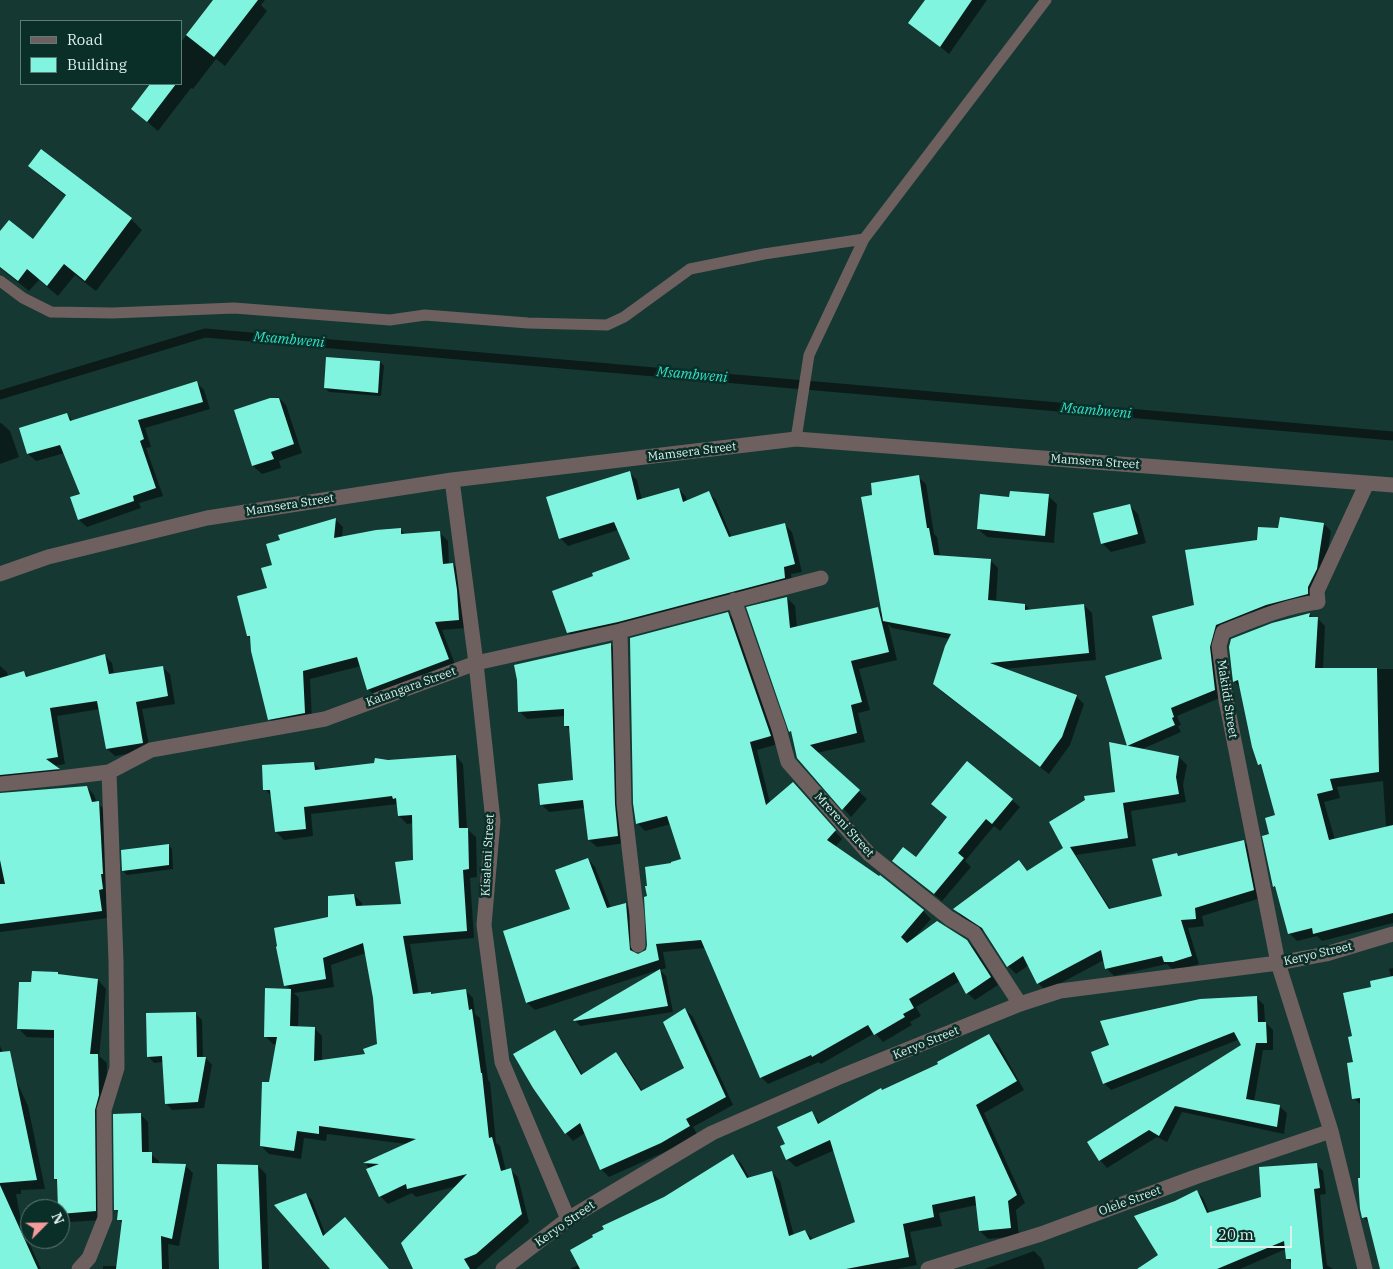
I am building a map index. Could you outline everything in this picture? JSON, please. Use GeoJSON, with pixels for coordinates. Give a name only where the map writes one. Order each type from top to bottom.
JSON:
{"type":"FeatureCollection","features":[{"type":"Feature","properties":{"kind":"street","name":"Mamsera Street"},"geometry":{"type":"LineString","coordinates":[[0,574],[48,557],[207,518],[452,480],[796,439],[1393,485]]}},
{"type":"Feature","properties":{"kind":"street","name":"Kisaleni Street"},"geometry":{"type":"LineString","coordinates":[[452,480],[476,663],[492,821],[484,924],[502,1062],[568,1219]]}},
{"type":"Feature","properties":{"kind":"street","name":"Makiidi Street"},"geometry":{"type":"LineString","coordinates":[[1278,963],[1226,700],[1219,646],[1223,632],[1280,611],[1318,602],[1318,591],[1367,483]]}},
{"type":"Feature","properties":{"kind":"street","name":"Katangara Street"},"geometry":{"type":"LineString","coordinates":[[0,784],[108,772],[151,750],[325,719],[476,663],[620,632],[821,578]]}},
{"type":"Feature","properties":{"kind":"street","name":"Mrereni Street"},"geometry":{"type":"LineString","coordinates":[[734,600],[779,729],[788,762],[870,855],[949,918],[974,933],[1020,1004]]}},
{"type":"Feature","properties":{"kind":"street"},"geometry":{"type":"LineString","coordinates":[[620,632],[624,804],[637,916],[638,945]]}},
{"type":"Feature","properties":{"kind":"street"},"geometry":{"type":"LineString","coordinates":[[79,1269],[89,1258],[105,1218],[104,1110],[117,1068],[116,961],[108,772]]}},
{"type":"Feature","properties":{"kind":"street","name":"Keryo Street"},"geometry":{"type":"LineString","coordinates":[[503,1269],[568,1219],[712,1133],[842,1076],[1020,1004],[1060,991],[1278,963],[1326,954],[1393,934]]}},
{"type":"Feature","properties":{"kind":"street"},"geometry":{"type":"LineString","coordinates":[[1278,963],[1331,1132],[1364,1269]]}},
{"type":"Feature","properties":{"kind":"street","name":"Olele Street"},"geometry":{"type":"LineString","coordinates":[[928,1269],[1041,1234],[1198,1176],[1331,1132]]}},
{"type":"Feature","properties":{"kind":"lane"},"geometry":{"type":"LineString","coordinates":[[796,439],[809,355],[864,239],[1046,0]]}},
{"type":"Feature","properties":{"kind":"lane"},"geometry":{"type":"LineString","coordinates":[[0,281],[23,298],[51,312],[113,313],[234,308],[390,320],[425,315],[528,324],[607,325],[624,317],[690,269],[764,254],[864,239]]}},
{"type":"Feature","properties":{"kind":"building"},"geometry":{"type":"Polygon","coordinates":[[[213,0],[258,0],[214,57],[186,35],[213,0]]]}},
{"type":"Feature","properties":{"kind":"building"},"geometry":{"type":"Polygon","coordinates":[[[925,0],[972,0],[940,47],[908,23],[925,0]]]}},
{"type":"Feature","properties":{"kind":"building"},"geometry":{"type":"Polygon","coordinates":[[[149,85],[175,85],[147,122],[131,109],[149,85]]]}},
{"type":"Feature","properties":{"kind":"building"},"geometry":{"type":"Polygon","coordinates":[[[41,149],[132,218],[85,281],[64,264],[47,286],[27,269],[18,281],[0,267],[0,231],[9,220],[33,239],[66,195],[28,166],[41,149]]]}},
{"type":"Feature","properties":{"kind":"building"},"geometry":{"type":"Polygon","coordinates":[[[326,357],[380,361],[378,393],[324,388],[326,357]]]}},
{"type":"Feature","properties":{"kind":"building"},"geometry":{"type":"Polygon","coordinates":[[[197,381],[203,402],[138,420],[144,439],[140,441],[156,488],[133,496],[134,501],[78,520],[70,497],[80,494],[60,445],[27,454],[19,428],[67,413],[70,421],[197,381]]]}},
{"type":"Feature","properties":{"kind":"building"},"geometry":{"type":"Polygon","coordinates":[[[270,398],[279,398],[294,444],[271,452],[274,459],[252,466],[234,410],[270,398]]]}},
{"type":"Feature","properties":{"kind":"building"},"geometry":{"type":"Polygon","coordinates":[[[630,471],[637,500],[679,488],[683,502],[709,491],[729,537],[785,523],[795,564],[784,567],[785,578],[618,622],[567,633],[552,591],[593,576],[592,573],[630,559],[614,522],[559,539],[546,497],[630,471]]]}},
{"type":"Feature","properties":{"kind":"building"},"geometry":{"type":"Polygon","coordinates":[[[919,475],[927,528],[929,528],[934,555],[991,559],[988,600],[1025,604],[1025,610],[1084,604],[1089,653],[990,663],[1077,695],[1062,737],[1040,767],[933,684],[945,646],[951,634],[883,621],[861,497],[872,495],[871,483],[919,475]]]}},
{"type":"Feature","properties":{"kind":"building"},"geometry":{"type":"Polygon","coordinates":[[[1010,491],[1049,494],[1045,536],[977,529],[980,494],[1009,497],[1010,491]]]}},
{"type":"Feature","properties":{"kind":"building"},"geometry":{"type":"Polygon","coordinates":[[[1130,504],[1138,534],[1101,544],[1093,513],[1130,504]]]}},
{"type":"Feature","properties":{"kind":"building"},"geometry":{"type":"Polygon","coordinates":[[[1280,517],[1324,523],[1317,569],[1308,587],[1308,594],[1266,605],[1216,625],[1210,647],[1215,690],[1171,708],[1175,725],[1127,746],[1105,676],[1162,659],[1152,616],[1194,605],[1185,550],[1257,540],[1258,527],[1278,528],[1280,517]]]}},
{"type":"Feature","properties":{"kind":"building"},"geometry":{"type":"Polygon","coordinates":[[[336,518],[334,538],[376,530],[401,528],[401,534],[440,531],[443,564],[453,563],[457,590],[459,620],[435,622],[449,659],[367,690],[357,657],[303,671],[305,713],[268,720],[251,651],[250,636],[247,636],[237,596],[267,588],[261,568],[272,565],[266,544],[280,540],[278,535],[336,518]]]}},
{"type":"Feature","properties":{"kind":"building"},"geometry":{"type":"Polygon","coordinates":[[[787,597],[790,628],[878,607],[889,652],[851,661],[862,702],[851,705],[857,733],[810,745],[860,790],[842,810],[797,758],[791,731],[789,732],[746,607],[787,597]]]}},
{"type":"Feature","properties":{"kind":"building"},"geometry":{"type":"Polygon","coordinates":[[[728,612],[771,736],[750,742],[766,805],[793,782],[836,830],[827,840],[880,875],[924,910],[901,937],[907,943],[937,921],[967,940],[991,977],[966,994],[954,972],[909,999],[914,1008],[903,1014],[905,1017],[874,1035],[868,1025],[812,1057],[811,1055],[760,1078],[701,940],[656,944],[659,960],[526,1003],[503,931],[570,909],[555,870],[588,858],[607,908],[626,903],[630,950],[638,954],[646,950],[644,897],[647,896],[645,886],[647,886],[645,867],[671,863],[681,859],[667,816],[636,824],[633,803],[630,638],[728,612]]]}},
{"type":"Feature","properties":{"kind":"building"},"geometry":{"type":"Polygon","coordinates":[[[1310,613],[1309,617],[1318,617],[1315,668],[1377,668],[1379,772],[1330,779],[1333,790],[1317,794],[1329,840],[1393,825],[1393,913],[1313,934],[1312,928],[1288,934],[1275,886],[1273,887],[1262,836],[1269,834],[1265,818],[1275,815],[1261,764],[1258,765],[1252,747],[1238,680],[1233,682],[1229,647],[1231,639],[1272,623],[1310,613]]]}},
{"type":"Feature","properties":{"kind":"building"},"geometry":{"type":"Polygon","coordinates":[[[611,643],[615,804],[618,836],[588,840],[583,800],[540,805],[538,784],[573,780],[569,726],[564,726],[564,709],[518,712],[517,680],[514,665],[611,643]]]}},
{"type":"Feature","properties":{"kind":"building"},"geometry":{"type":"Polygon","coordinates":[[[105,654],[109,674],[163,666],[168,696],[136,702],[143,743],[106,749],[97,701],[50,708],[58,757],[46,759],[60,769],[0,775],[0,678],[24,671],[26,677],[105,654]]]}},
{"type":"Feature","properties":{"kind":"building"},"geometry":{"type":"Polygon","coordinates":[[[1109,742],[1179,756],[1176,777],[1179,794],[1123,803],[1128,838],[1070,847],[1109,909],[1162,896],[1152,859],[1177,853],[1178,856],[1244,840],[1254,890],[1195,908],[1196,919],[1181,920],[1192,956],[1173,962],[1164,962],[1162,956],[1105,969],[1101,950],[1037,984],[1023,956],[1007,967],[982,928],[953,909],[1019,860],[1027,871],[1063,848],[1049,822],[1085,800],[1084,796],[1115,792],[1109,742]]]}},
{"type":"Feature","properties":{"kind":"building"},"geometry":{"type":"Polygon","coordinates":[[[456,755],[459,828],[468,828],[469,869],[463,870],[467,931],[403,936],[413,994],[431,992],[431,994],[466,989],[469,1010],[472,1009],[482,1073],[489,1138],[492,1137],[501,1171],[511,1168],[522,1214],[476,1254],[464,1259],[470,1269],[413,1269],[401,1243],[467,1174],[407,1189],[406,1184],[379,1197],[366,1169],[379,1164],[363,1163],[416,1139],[319,1126],[319,1134],[297,1131],[294,1151],[260,1146],[262,1082],[269,1082],[277,1037],[264,1037],[265,988],[291,989],[290,1026],[315,1027],[314,1061],[365,1054],[363,1049],[377,1044],[373,998],[363,943],[323,958],[326,979],[284,986],[274,928],[328,917],[328,896],[354,894],[356,906],[401,904],[395,862],[413,860],[412,815],[398,816],[396,798],[393,799],[392,796],[304,807],[306,829],[275,832],[270,790],[263,790],[262,765],[314,762],[315,770],[374,763],[375,758],[388,760],[456,755]]]}},
{"type":"Feature","properties":{"kind":"building"},"geometry":{"type":"Polygon","coordinates":[[[967,761],[1013,799],[992,824],[986,819],[958,853],[964,858],[934,894],[892,861],[903,847],[916,857],[947,817],[931,804],[967,761]]]}},
{"type":"Feature","properties":{"kind":"building"},"geometry":{"type":"Polygon","coordinates":[[[87,786],[92,802],[99,801],[103,889],[99,890],[102,911],[0,924],[0,884],[5,884],[0,860],[0,793],[87,786]]]}},
{"type":"Feature","properties":{"kind":"building"},"geometry":{"type":"Polygon","coordinates":[[[169,844],[169,865],[122,871],[121,850],[169,844]]]}},
{"type":"Feature","properties":{"kind":"building"},"geometry":{"type":"Polygon","coordinates":[[[660,969],[668,1006],[573,1020],[660,969]]]}},
{"type":"Feature","properties":{"kind":"building"},"geometry":{"type":"Polygon","coordinates":[[[32,971],[58,972],[58,974],[98,979],[90,1054],[98,1054],[99,1095],[95,1110],[96,1211],[70,1213],[70,1199],[58,1199],[57,1179],[54,1179],[54,1030],[17,1029],[19,982],[31,982],[32,971]]]}},
{"type":"Feature","properties":{"kind":"building"},"geometry":{"type":"Polygon","coordinates":[[[1393,976],[1393,1269],[1380,1269],[1367,1217],[1362,1218],[1360,1209],[1358,1178],[1360,1178],[1360,1098],[1352,1099],[1347,1063],[1353,1062],[1348,1037],[1352,1036],[1343,993],[1371,987],[1370,981],[1393,976]]]}},
{"type":"Feature","properties":{"kind":"building"},"geometry":{"type":"Polygon","coordinates":[[[1257,996],[1258,1022],[1266,1022],[1267,1043],[1256,1043],[1246,1099],[1280,1105],[1277,1127],[1175,1106],[1159,1136],[1149,1130],[1099,1161],[1087,1142],[1241,1045],[1234,1032],[1103,1084],[1091,1052],[1109,1045],[1100,1021],[1200,999],[1257,996]]]}},
{"type":"Feature","properties":{"kind":"building"},"geometry":{"type":"Polygon","coordinates":[[[685,1008],[726,1097],[686,1119],[690,1126],[661,1143],[600,1170],[580,1123],[565,1134],[533,1088],[513,1054],[555,1030],[581,1075],[616,1052],[641,1091],[684,1068],[663,1022],[685,1008]]]}},
{"type":"Feature","properties":{"kind":"building"},"geometry":{"type":"Polygon","coordinates":[[[196,1012],[197,1057],[206,1057],[198,1102],[165,1104],[162,1056],[147,1057],[146,1013],[196,1012]]]}},
{"type":"Feature","properties":{"kind":"building"},"geometry":{"type":"Polygon","coordinates":[[[989,1034],[1017,1081],[976,1105],[1017,1195],[1008,1201],[1011,1228],[979,1231],[975,1196],[932,1205],[934,1217],[903,1224],[909,1257],[846,1269],[580,1269],[570,1250],[604,1229],[602,1226],[664,1197],[733,1154],[747,1178],[772,1171],[789,1236],[805,1230],[810,1240],[855,1222],[830,1140],[786,1160],[780,1146],[785,1144],[777,1127],[812,1111],[818,1124],[881,1088],[882,1090],[938,1064],[937,1062],[989,1034]]]}},
{"type":"Feature","properties":{"kind":"building"},"geometry":{"type":"Polygon","coordinates":[[[10,1051],[37,1180],[0,1183],[0,1052],[10,1051]]]}},
{"type":"Feature","properties":{"kind":"building"},"geometry":{"type":"Polygon","coordinates":[[[141,1113],[142,1152],[152,1152],[152,1163],[186,1164],[172,1239],[161,1236],[162,1269],[116,1269],[122,1220],[117,1220],[118,1210],[114,1210],[113,1114],[141,1113]]]}},
{"type":"Feature","properties":{"kind":"building"},"geometry":{"type":"Polygon","coordinates":[[[1317,1163],[1320,1188],[1314,1189],[1323,1269],[1291,1269],[1291,1259],[1286,1259],[1284,1241],[1217,1269],[1137,1269],[1158,1255],[1134,1216],[1175,1201],[1197,1190],[1207,1213],[1261,1197],[1259,1167],[1317,1163]]]}},
{"type":"Feature","properties":{"kind":"building"},"geometry":{"type":"Polygon","coordinates":[[[217,1164],[258,1165],[262,1269],[219,1269],[217,1164]]]}},
{"type":"Feature","properties":{"kind":"building"},"geometry":{"type":"Polygon","coordinates":[[[0,1185],[20,1229],[20,1249],[29,1249],[38,1269],[0,1269],[0,1185]]]}},
{"type":"Feature","properties":{"kind":"building"},"geometry":{"type":"Polygon","coordinates":[[[306,1193],[323,1236],[345,1217],[389,1269],[330,1269],[274,1205],[306,1193]]]}},
{"type":"Feature","properties":{"kind":"waterway","name":"Msambweni"},"geometry":{"type":"LineString","coordinates":[[0,395],[205,333],[1393,436]]}}]}
